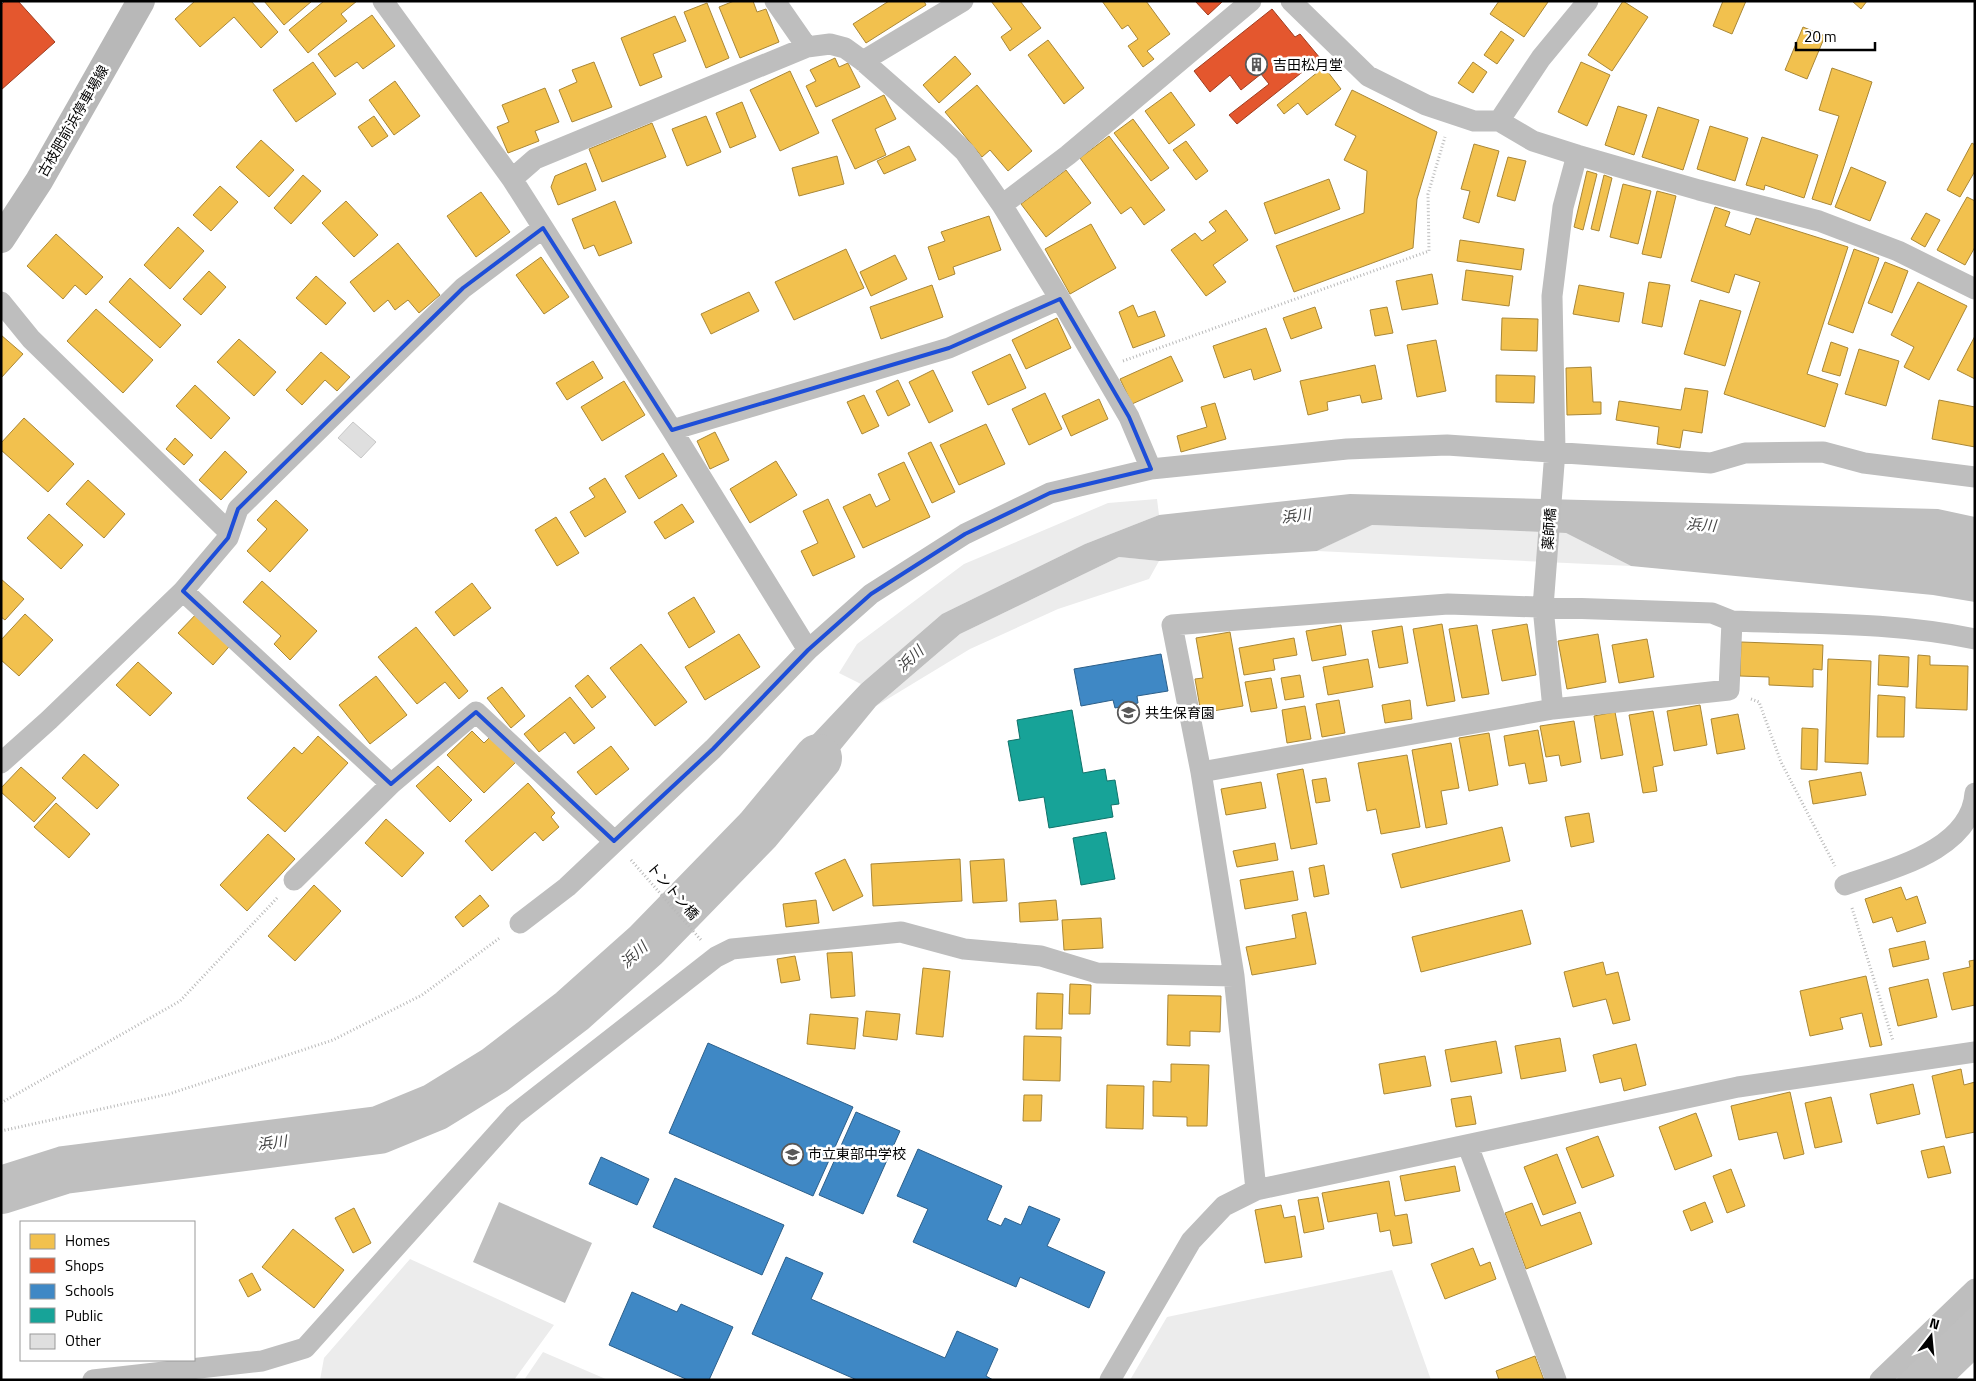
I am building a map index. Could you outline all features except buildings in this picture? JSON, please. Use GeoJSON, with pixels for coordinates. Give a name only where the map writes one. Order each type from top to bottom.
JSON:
{"type":"FeatureCollection","features":[{"type":"Feature","properties":{"kind":"main road","name":"古枝肥前浜停車場線"},"geometry":{"type":"LineString","coordinates":[[1,239],[39,181],[142,1]]}},
{"type":"Feature","properties":{"kind":"street"},"geometry":{"type":"LineString","coordinates":[[383,1],[512,178],[672,430],[808,650]]}},
{"type":"Feature","properties":{"kind":"street"},"geometry":{"type":"LineString","coordinates":[[775,1],[808,47]]}},
{"type":"Feature","properties":{"kind":"street"},"geometry":{"type":"LineString","coordinates":[[863,61],[964,1]]}},
{"type":"Feature","properties":{"kind":"street"},"geometry":{"type":"LineString","coordinates":[[1002,205],[1068,156],[1252,1]]}},
{"type":"Feature","properties":{"kind":"street"},"geometry":{"type":"LineString","coordinates":[[1291,1],[1368,76],[1426,105],[1474,122],[1499,121],[1533,141],[1577,155],[1699,190],[1818,221],[1898,251],[1975,289]]}},
{"type":"Feature","properties":{"kind":"street"},"geometry":{"type":"LineString","coordinates":[[1499,121],[1541,58],[1588,1]]}},
{"type":"Feature","properties":{"kind":"street"},"geometry":{"type":"LineString","coordinates":[[512,178],[535,160],[808,47],[830,44],[845,48],[863,61],[965,152],[1002,205],[1060,298],[1130,417],[1151,469]]}},
{"type":"Feature","properties":{"kind":"street","name":"薬師橋"},"geometry":{"type":"LineString","coordinates":[[1553,709],[1543,607],[1555,451],[1552,296],[1563,207],[1577,155]]}},
{"type":"Feature","properties":{"kind":"street"},"geometry":{"type":"LineString","coordinates":[[1,763],[49,720],[183,591],[228,538],[238,509],[456,295],[543,228]]}},
{"type":"Feature","properties":{"kind":"street"},"geometry":{"type":"LineString","coordinates":[[672,430],[949,348],[1060,298]]}},
{"type":"Feature","properties":{"kind":"street"},"geometry":{"type":"LineString","coordinates":[[1,302],[31,339],[229,532]]}},
{"type":"Feature","properties":{"kind":"street"},"geometry":{"type":"LineString","coordinates":[[520,923],[567,887],[713,749],[808,650],[871,594],[965,534],[1050,493],[1151,469],[1347,448],[1447,445],[1711,463],[1745,453],[1824,452],[1864,463],[1975,478]]}},
{"type":"Feature","properties":{"kind":"street"},"geometry":{"type":"LineString","coordinates":[[183,591],[391,784]]}},
{"type":"Feature","properties":{"kind":"street"},"geometry":{"type":"LineString","coordinates":[[1256,1190],[1234,976],[1201,772],[1172,624],[1448,604],[1712,613],[1732,621],[1876,626],[1975,639]]}},
{"type":"Feature","properties":{"kind":"street"},"geometry":{"type":"LineString","coordinates":[[1201,772],[1553,709],[1729,690],[1732,621]]}},
{"type":"Feature","properties":{"kind":"street"},"geometry":{"type":"LineString","coordinates":[[294,880],[391,784],[476,712],[614,841]]}},
{"type":"Feature","properties":{"kind":"street"},"geometry":{"type":"LineString","coordinates":[[1845,885],[1930,854],[1964,825],[1974,801],[1975,793]]}},
{"type":"Feature","properties":{"kind":"street"},"geometry":{"type":"LineString","coordinates":[[93,1380],[262,1361],[305,1348],[514,1115],[716,957],[732,949],[901,932],[964,949],[1041,956],[1097,973],[1234,976]]}},
{"type":"Feature","properties":{"kind":"street"},"geometry":{"type":"LineString","coordinates":[[1110,1380],[1191,1241],[1224,1206],[1256,1190],[1738,1087],[1975,1052]]}},
{"type":"Feature","properties":{"kind":"street"},"geometry":{"type":"LineString","coordinates":[[1468,1146],[1556,1380]]}},
{"type":"Feature","properties":{"kind":"street"},"geometry":{"type":"LineString","coordinates":[[1880,1380],[1975,1289]]}},
{"type":"Feature","properties":{"kind":"path"},"geometry":{"type":"LineString","coordinates":[[1101,369],[1429,251],[1428,194],[1452,114]]}},
{"type":"Feature","properties":{"kind":"path","name":"トントン橋"},"geometry":{"type":"LineString","coordinates":[[614,841],[716,957]]}},
{"type":"Feature","properties":{"kind":"path"},"geometry":{"type":"LineString","coordinates":[[1,1103],[180,1002],[294,880]]}},
{"type":"Feature","properties":{"kind":"path"},"geometry":{"type":"LineString","coordinates":[[1,1131],[169,1094],[333,1040],[422,995],[520,923]]}},
{"type":"Feature","properties":{"kind":"highlighted area"},"geometry":{"type":"Polygon","coordinates":[[[543,228],[672,430],[949,348],[1060,299],[1129,417],[1151,469],[1050,493],[965,534],[871,594],[808,650],[713,749],[614,841],[476,712],[391,784],[183,591],[228,538],[238,509],[463,288],[543,228]]]}},
{"type":"Feature","properties":{"kind":"shaded area"},"geometry":{"type":"Polygon","coordinates":[[[1157,499],[1159,515],[1085,544],[942,614],[861,684],[839,673],[857,644],[964,564],[1108,503],[1157,499]]]}},
{"type":"Feature","properties":{"kind":"shaded area"},"geometry":{"type":"Polygon","coordinates":[[[1371,525],[1566,533],[1631,566],[1317,551],[1371,525]]]}},
{"type":"Feature","properties":{"kind":"shaded area"},"geometry":{"type":"Polygon","coordinates":[[[1119,557],[1159,561],[1149,579],[1058,609],[970,649],[876,706],[960,634],[1119,557]]]}},
{"type":"Feature","properties":{"kind":"shaded area"},"geometry":{"type":"Polygon","coordinates":[[[410,1259],[554,1325],[514,1380],[320,1380],[324,1358],[410,1259]]]}},
{"type":"Feature","properties":{"kind":"shaded area"},"geometry":{"type":"Polygon","coordinates":[[[1392,1270],[1431,1380],[1130,1380],[1167,1317],[1392,1270]]]}},
{"type":"Feature","properties":{"kind":"shaded area"},"geometry":{"type":"Polygon","coordinates":[[[543,1352],[608,1380],[524,1380],[543,1352]]]}},
{"type":"Feature","properties":{"kind":"water"},"geometry":{"type":"Polygon","coordinates":[[[1350,494],[1938,509],[1975,517],[1975,602],[1933,595],[1631,566],[1566,533],[1372,525],[1317,551],[1159,561],[1119,557],[960,634],[876,706],[785,817],[759,792],[861,684],[942,614],[1085,544],[1159,515],[1350,494]]]}},
{"type":"Feature","properties":{"kind":"water"},"geometry":{"type":"Polygon","coordinates":[[[499,1202],[592,1243],[565,1303],[473,1262],[499,1202]]]}},
{"type":"Feature","properties":{"kind":"waterway","name":"浜川"},"geometry":{"type":"LineString","coordinates":[[1,1190],[64,1170],[379,1130],[435,1107],[495,1070],[572,1011],[646,945],[758,830],[818,758]]}},
{"type":"Feature","properties":{"kind":"waterway"},"geometry":{"type":"LineString","coordinates":[[1921,1380],[1975,1328]]}},
{"type":"Feature","properties":{"kind":"place","name":"吉田松月堂"},"geometry":{"type":"Point","coordinates":[1257,65]}},
{"type":"Feature","properties":{"kind":"place","name":"共生保育園"},"geometry":{"type":"Point","coordinates":[1129,713]}},
{"type":"Feature","properties":{"kind":"place","name":"市立東部中学校"},"geometry":{"type":"Point","coordinates":[792,1154]}}]}
